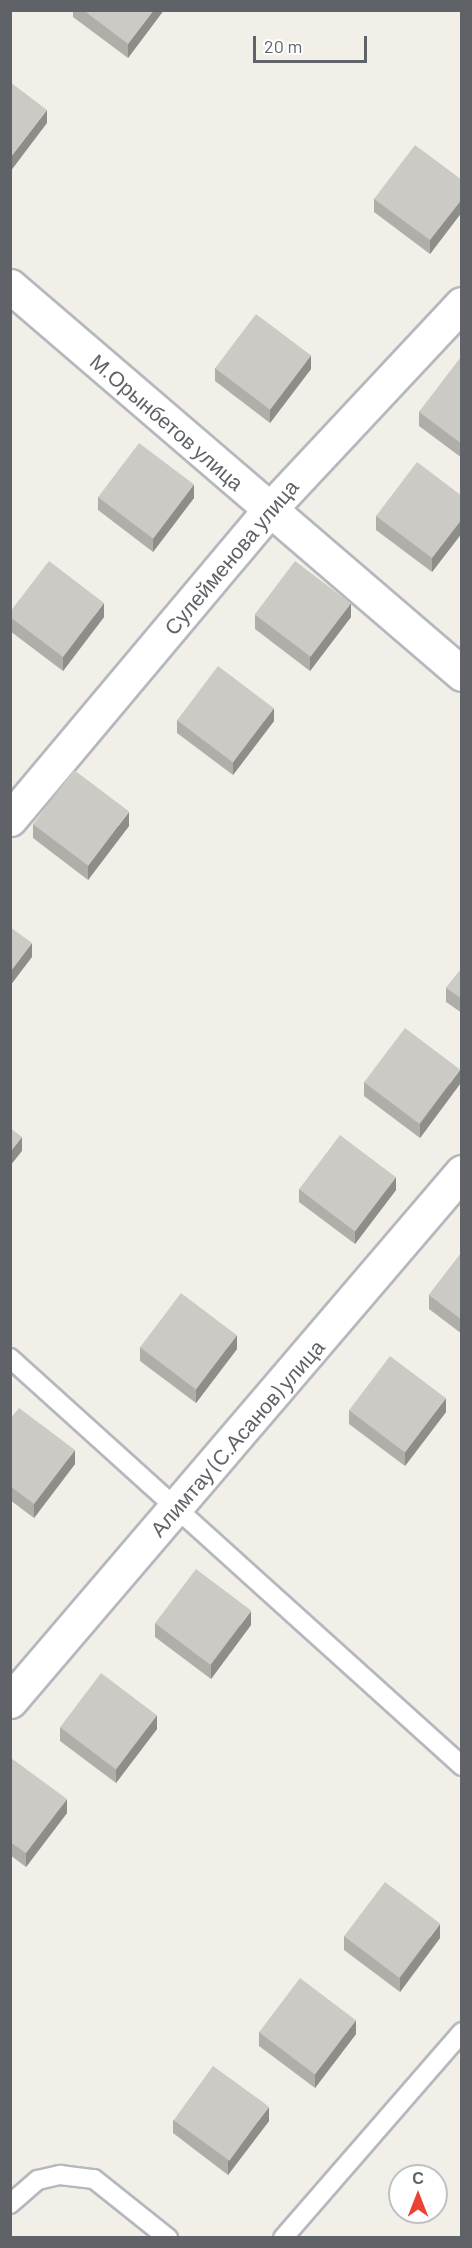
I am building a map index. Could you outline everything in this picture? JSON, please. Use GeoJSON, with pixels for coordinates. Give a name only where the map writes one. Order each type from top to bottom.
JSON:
{"type":"FeatureCollection","features":[{"type":"Feature","properties":{"kind":"street","name":"М.Орынбетов улица"},"geometry":{"type":"LineString","coordinates":[[10,286],[462,674]]}},
{"type":"Feature","properties":{"kind":"street","name":"Сулейменова улица"},"geometry":{"type":"LineString","coordinates":[[10,819],[269,510],[462,304]]}},
{"type":"Feature","properties":{"kind":"street","name":"Алимтау (С.Асанов) улица"},"geometry":{"type":"LineString","coordinates":[[10,1701],[175,1511],[462,1172]]}},
{"type":"Feature","properties":{"kind":"lane"},"geometry":{"type":"LineString","coordinates":[[10,1358],[175,1511],[462,1766]]}},
{"type":"Feature","properties":{"kind":"lane"},"geometry":{"type":"LineString","coordinates":[[283,2238],[462,2032]]}},
{"type":"Feature","properties":{"kind":"lane"},"geometry":{"type":"LineString","coordinates":[[10,2204],[38,2180],[60,2175],[94,2179],[168,2238]]}},
{"type":"Feature","properties":{"kind":"building"},"geometry":{"type":"Polygon","coordinates":[[[83,10],[154,10],[128,44],[83,10]]]}},
{"type":"Feature","properties":{"kind":"building"},"geometry":{"type":"Polygon","coordinates":[[[10,82],[47,110],[10,158],[10,82]]]}},
{"type":"Feature","properties":{"kind":"building"},"geometry":{"type":"Polygon","coordinates":[[[415,145],[462,180],[462,199],[430,240],[374,199],[415,145]]]}},
{"type":"Feature","properties":{"kind":"building"},"geometry":{"type":"Polygon","coordinates":[[[256,314],[311,356],[270,410],[215,368],[256,314]]]}},
{"type":"Feature","properties":{"kind":"building"},"geometry":{"type":"Polygon","coordinates":[[[460,358],[462,359],[462,444],[419,412],[460,358]]]}},
{"type":"Feature","properties":{"kind":"building"},"geometry":{"type":"Polygon","coordinates":[[[139,443],[194,485],[153,539],[98,497],[139,443]]]}},
{"type":"Feature","properties":{"kind":"building"},"geometry":{"type":"Polygon","coordinates":[[[417,462],[462,496],[462,519],[432,558],[376,516],[417,462]]]}},
{"type":"Feature","properties":{"kind":"building"},"geometry":{"type":"Polygon","coordinates":[[[49,561],[104,603],[63,657],[10,617],[10,612],[49,561]]]}},
{"type":"Feature","properties":{"kind":"building"},"geometry":{"type":"Polygon","coordinates":[[[295,561],[351,603],[311,657],[255,615],[295,561]]]}},
{"type":"Feature","properties":{"kind":"building"},"geometry":{"type":"Polygon","coordinates":[[[218,666],[274,708],[233,762],[177,720],[218,666]]]}},
{"type":"Feature","properties":{"kind":"building"},"geometry":{"type":"Polygon","coordinates":[[[74,770],[129,812],[88,866],[33,824],[74,770]]]}},
{"type":"Feature","properties":{"kind":"building"},"geometry":{"type":"Polygon","coordinates":[[[10,927],[32,943],[10,972],[10,927]]]}},
{"type":"Feature","properties":{"kind":"building"},"geometry":{"type":"Polygon","coordinates":[[[462,968],[462,999],[446,988],[462,968]]]}},
{"type":"Feature","properties":{"kind":"building"},"geometry":{"type":"Polygon","coordinates":[[[405,1028],[460,1070],[419,1124],[364,1082],[405,1028]]]}},
{"type":"Feature","properties":{"kind":"building"},"geometry":{"type":"Polygon","coordinates":[[[10,1128],[22,1137],[10,1152],[10,1128]]]}},
{"type":"Feature","properties":{"kind":"building"},"geometry":{"type":"Polygon","coordinates":[[[340,1135],[396,1177],[355,1231],[299,1189],[340,1135]]]}},
{"type":"Feature","properties":{"kind":"building"},"geometry":{"type":"Polygon","coordinates":[[[462,1252],[462,1320],[429,1295],[462,1252]]]}},
{"type":"Feature","properties":{"kind":"building"},"geometry":{"type":"Polygon","coordinates":[[[181,1293],[237,1335],[196,1389],[140,1347],[181,1293]]]}},
{"type":"Feature","properties":{"kind":"building"},"geometry":{"type":"Polygon","coordinates":[[[390,1356],[446,1398],[405,1452],[349,1410],[390,1356]]]}},
{"type":"Feature","properties":{"kind":"building"},"geometry":{"type":"Polygon","coordinates":[[[19,1408],[75,1450],[34,1504],[10,1486],[10,1419],[19,1408]]]}},
{"type":"Feature","properties":{"kind":"building"},"geometry":{"type":"Polygon","coordinates":[[[196,1569],[251,1611],[210,1665],[155,1623],[196,1569]]]}},
{"type":"Feature","properties":{"kind":"building"},"geometry":{"type":"Polygon","coordinates":[[[101,1673],[157,1715],[116,1769],[60,1727],[101,1673]]]}},
{"type":"Feature","properties":{"kind":"building"},"geometry":{"type":"Polygon","coordinates":[[[11,1758],[67,1799],[26,1853],[10,1842],[11,1758]]]}},
{"type":"Feature","properties":{"kind":"building"},"geometry":{"type":"Polygon","coordinates":[[[385,1882],[440,1924],[399,1978],[344,1936],[385,1882]]]}},
{"type":"Feature","properties":{"kind":"building"},"geometry":{"type":"Polygon","coordinates":[[[300,1978],[356,2020],[315,2074],[259,2032],[300,1978]]]}},
{"type":"Feature","properties":{"kind":"building"},"geometry":{"type":"Polygon","coordinates":[[[213,2066],[269,2107],[229,2161],[174,2120],[213,2066]]]}}]}
